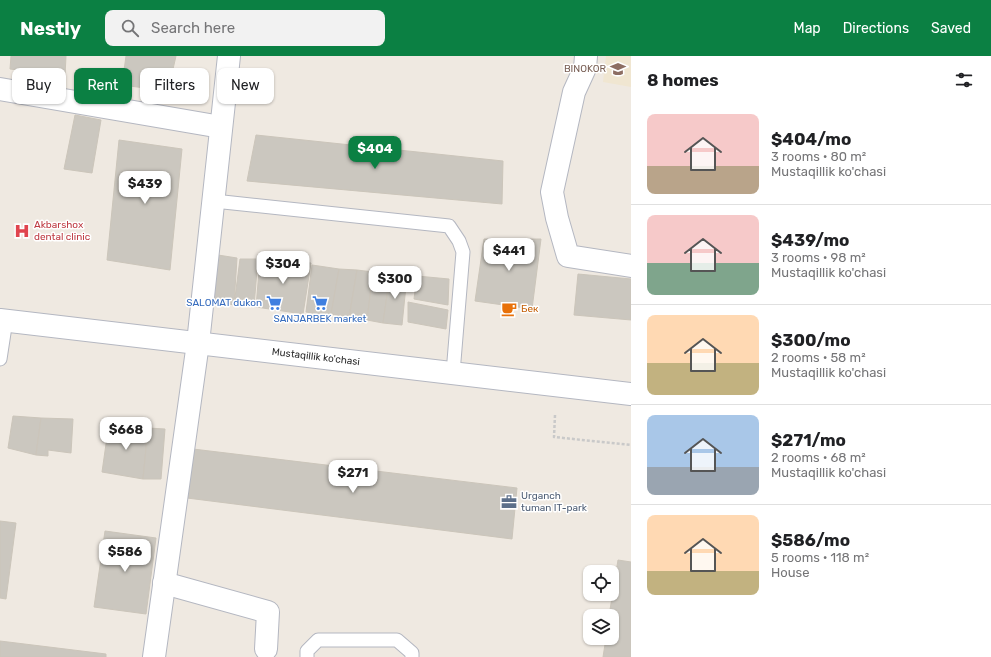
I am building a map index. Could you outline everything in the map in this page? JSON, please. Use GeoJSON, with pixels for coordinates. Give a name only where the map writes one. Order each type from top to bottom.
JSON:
{"type":"FeatureCollection","features":[{"type":"Feature","properties":{"kind":"street"},"geometry":{"type":"LineString","coordinates":[[154,657],[198,343],[229,56]]}},
{"type":"Feature","properties":{"kind":"street"},"geometry":{"type":"LineString","coordinates":[[586,56],[585,68],[574,92],[552,192],[557,218],[568,256],[631,266]]}},
{"type":"Feature","properties":{"kind":"street"},"geometry":{"type":"LineString","coordinates":[[0,89],[221,127]]}},
{"type":"Feature","properties":{"kind":"street","name":"Mustaqillik ko'chasi"},"geometry":{"type":"LineString","coordinates":[[3,320],[631,394]]}},
{"type":"Feature","properties":{"kind":"street"},"geometry":{"type":"LineString","coordinates":[[164,583],[268,612],[266,653]]}},
{"type":"Feature","properties":{"kind":"lane"},"geometry":{"type":"LineString","coordinates":[[214,201],[449,226],[459,241],[463,252],[453,373]]}},
{"type":"Feature","properties":{"kind":"lane"},"geometry":{"type":"LineString","coordinates":[[0,359],[3,320]]}},
{"type":"Feature","properties":{"kind":"lane"},"geometry":{"type":"LineString","coordinates":[[307,657],[307,651],[318,640],[397,640],[412,653],[412,657]]}},
{"type":"Feature","properties":{"kind":"path"},"geometry":{"type":"LineString","coordinates":[[555,415],[554,437],[631,445]]}},
{"type":"Feature","properties":{"kind":"shaded area","name":"BINOKOR"},"geometry":{"type":"Polygon","coordinates":[[[606,56],[631,56],[631,87],[603,82],[606,56]]]}},
{"type":"Feature","properties":{"kind":"building"},"geometry":{"type":"Polygon","coordinates":[[[11,56],[66,56],[65,68],[10,69],[11,56]]]}},
{"type":"Feature","properties":{"kind":"building"},"geometry":{"type":"Polygon","coordinates":[[[126,56],[176,56],[173,68],[140,68],[140,87],[132,86],[132,68],[124,68],[126,56]]]}},
{"type":"Feature","properties":{"kind":"building"},"geometry":{"type":"Polygon","coordinates":[[[75,115],[101,120],[92,173],[64,169],[75,115]]]}},
{"type":"Feature","properties":{"kind":"building"},"geometry":{"type":"Polygon","coordinates":[[[256,135],[503,161],[502,204],[247,181],[256,135]]]}},
{"type":"Feature","properties":{"kind":"building"},"geometry":{"type":"Polygon","coordinates":[[[119,140],[182,149],[170,270],[107,260],[119,140]]]}},
{"type":"Feature","properties":{"kind":"building"},"geometry":{"type":"Polygon","coordinates":[[[484,239],[541,239],[532,309],[475,301],[484,239]]]}},
{"type":"Feature","properties":{"kind":"building"},"geometry":{"type":"Polygon","coordinates":[[[218,255],[237,258],[234,305],[213,301],[218,255]]]}},
{"type":"Feature","properties":{"kind":"building"},"geometry":{"type":"Polygon","coordinates":[[[240,259],[258,259],[254,306],[234,305],[240,259]]]}},
{"type":"Feature","properties":{"kind":"building"},"geometry":{"type":"Polygon","coordinates":[[[260,259],[311,263],[303,314],[256,307],[260,259]]]}},
{"type":"Feature","properties":{"kind":"building"},"geometry":{"type":"Polygon","coordinates":[[[312,265],[339,269],[331,316],[306,312],[312,265]]]}},
{"type":"Feature","properties":{"kind":"building"},"geometry":{"type":"Polygon","coordinates":[[[339,269],[357,270],[349,318],[331,314],[339,269]]]}},
{"type":"Feature","properties":{"kind":"building"},"geometry":{"type":"Polygon","coordinates":[[[357,270],[373,272],[367,320],[349,318],[357,270]]]}},
{"type":"Feature","properties":{"kind":"building"},"geometry":{"type":"Polygon","coordinates":[[[373,272],[390,274],[383,323],[367,320],[373,272]]]}},
{"type":"Feature","properties":{"kind":"building"},"geometry":{"type":"Polygon","coordinates":[[[390,274],[407,276],[402,325],[383,323],[390,274]]]}},
{"type":"Feature","properties":{"kind":"building"},"geometry":{"type":"Polygon","coordinates":[[[578,274],[631,279],[631,320],[574,315],[578,274]]]}},
{"type":"Feature","properties":{"kind":"building"},"geometry":{"type":"Polygon","coordinates":[[[417,276],[449,279],[448,305],[414,299],[417,276]]]}},
{"type":"Feature","properties":{"kind":"building"},"geometry":{"type":"Polygon","coordinates":[[[408,302],[448,310],[446,329],[408,322],[408,302]]]}},
{"type":"Feature","properties":{"kind":"building"},"geometry":{"type":"Polygon","coordinates":[[[13,416],[41,418],[36,455],[8,448],[13,416]]]}},
{"type":"Feature","properties":{"kind":"building"},"geometry":{"type":"Polygon","coordinates":[[[41,418],[73,419],[71,453],[48,450],[48,456],[36,455],[41,418]]]}},
{"type":"Feature","properties":{"kind":"building"},"geometry":{"type":"Polygon","coordinates":[[[109,423],[148,428],[143,479],[102,472],[109,423]]]}},
{"type":"Feature","properties":{"kind":"building"},"geometry":{"type":"Polygon","coordinates":[[[148,428],[165,429],[161,479],[143,479],[148,428]]]}},
{"type":"Feature","properties":{"kind":"building"},"geometry":{"type":"Polygon","coordinates":[[[193,449],[517,488],[512,539],[187,498],[193,449]]]}},
{"type":"Feature","properties":{"kind":"building"},"geometry":{"type":"Polygon","coordinates":[[[0,521],[16,523],[6,599],[0,598],[0,521]]]}},
{"type":"Feature","properties":{"kind":"building"},"geometry":{"type":"Polygon","coordinates":[[[105,531],[156,538],[146,614],[94,607],[105,531]]]}},
{"type":"Feature","properties":{"kind":"building"},"geometry":{"type":"Polygon","coordinates":[[[618,560],[631,562],[631,657],[603,657],[605,645],[619,645],[619,609],[610,609],[611,601],[619,601],[619,565],[617,565],[618,560]]]}},
{"type":"Feature","properties":{"kind":"building"},"geometry":{"type":"Polygon","coordinates":[[[0,641],[106,654],[106,657],[0,657],[0,641]]]}},
{"type":"Feature","properties":{"kind":"place","name":"BINOKOR"},"geometry":{"type":"Point","coordinates":[618,69]}},
{"type":"Feature","properties":{"kind":"place","name":"Akbarshox dental clinic"},"geometry":{"type":"Point","coordinates":[22,231]}},
{"type":"Feature","properties":{"kind":"place","name":"SALOMAT dukon"},"geometry":{"type":"Point","coordinates":[274,303]}},
{"type":"Feature","properties":{"kind":"place","name":"SANJARBEK market"},"geometry":{"type":"Point","coordinates":[320,303]}},
{"type":"Feature","properties":{"kind":"place","name":"Бек"},"geometry":{"type":"Point","coordinates":[509,309]}},
{"type":"Feature","properties":{"kind":"place","name":"Urganch tuman IT-park"},"geometry":{"type":"Point","coordinates":[509,502]}}]}
